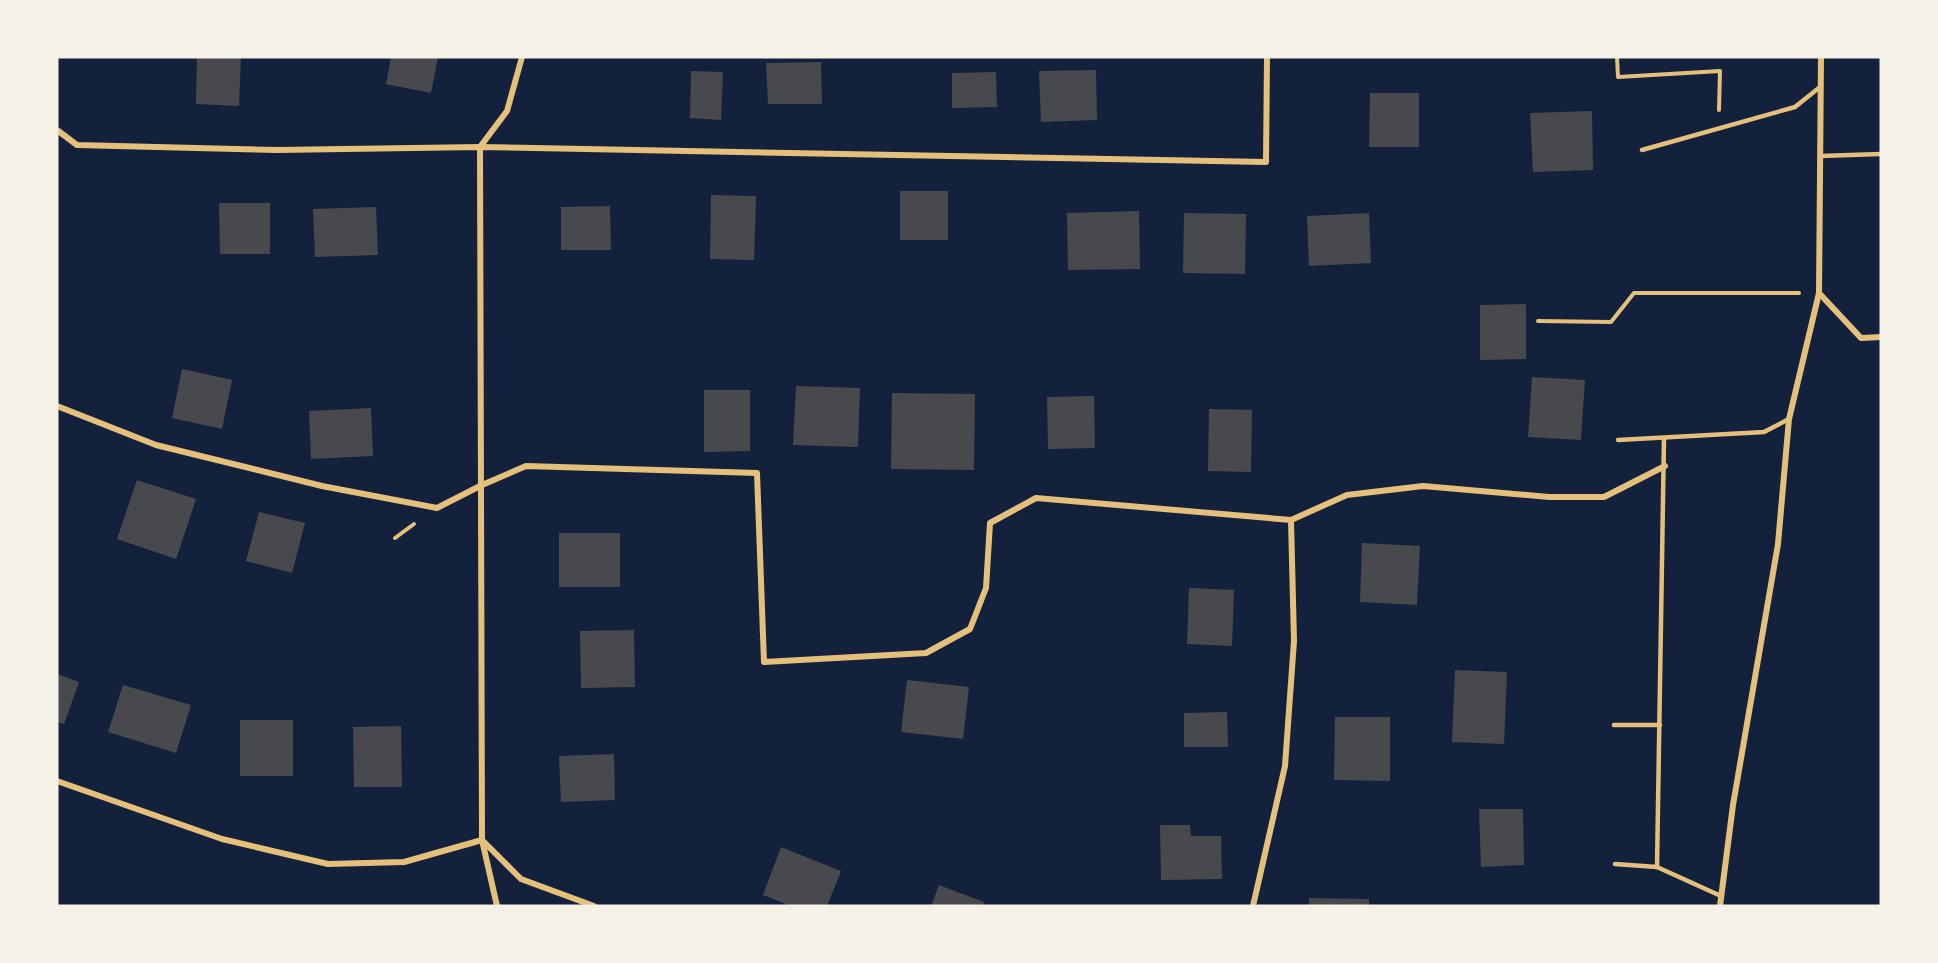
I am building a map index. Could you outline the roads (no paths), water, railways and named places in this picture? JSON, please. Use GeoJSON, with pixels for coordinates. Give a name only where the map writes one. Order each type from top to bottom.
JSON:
{"type":"FeatureCollection","features":[{"type":"Feature","properties":{"kind":"street"},"geometry":{"type":"LineString","coordinates":[[497,906],[482,840],[480,147],[507,111],[522,57]]}},
{"type":"Feature","properties":{"kind":"street"},"geometry":{"type":"LineString","coordinates":[[57,130],[77,145],[277,150],[480,147],[1266,162],[1267,57]]}},
{"type":"Feature","properties":{"kind":"street"},"geometry":{"type":"LineString","coordinates":[[1719,906],[1733,805],[1778,544],[1789,419],[1819,293],[1821,57]]}},
{"type":"Feature","properties":{"kind":"street"},"geometry":{"type":"LineString","coordinates":[[1819,293],[1861,338],[1881,337]]}},
{"type":"Feature","properties":{"kind":"street"},"geometry":{"type":"LineString","coordinates":[[57,406],[156,445],[322,486],[437,508],[526,466],[758,474],[764,662],[926,653],[970,629],[986,588],[990,523],[1036,498],[1291,520],[1347,495],[1423,486],[1549,497],[1604,497],[1665,466]]}},
{"type":"Feature","properties":{"kind":"street"},"geometry":{"type":"LineString","coordinates":[[1253,906],[1285,766],[1294,641],[1291,520]]}},
{"type":"Feature","properties":{"kind":"street"},"geometry":{"type":"LineString","coordinates":[[57,781],[222,839],[328,864],[404,861],[482,840]]}},
{"type":"Feature","properties":{"kind":"street"},"geometry":{"type":"LineString","coordinates":[[482,840],[521,879],[594,906]]}},
{"type":"Feature","properties":{"kind":"lane"},"geometry":{"type":"LineString","coordinates":[[1642,150],[1795,107],[1820,87]]}},
{"type":"Feature","properties":{"kind":"lane"},"geometry":{"type":"LineString","coordinates":[[1820,156],[1881,154]]}},
{"type":"Feature","properties":{"kind":"lane"},"geometry":{"type":"LineString","coordinates":[[1618,441],[1764,432],[1789,419]]}},
{"type":"Feature","properties":{"kind":"lane"},"geometry":{"type":"LineString","coordinates":[[1658,867],[1664,438]]}},
{"type":"Feature","properties":{"kind":"lane"},"geometry":{"type":"LineString","coordinates":[[1614,725],[1660,725]]}},
{"type":"Feature","properties":{"kind":"lane"},"geometry":{"type":"LineString","coordinates":[[1615,864],[1658,867],[1721,896]]}}]}
